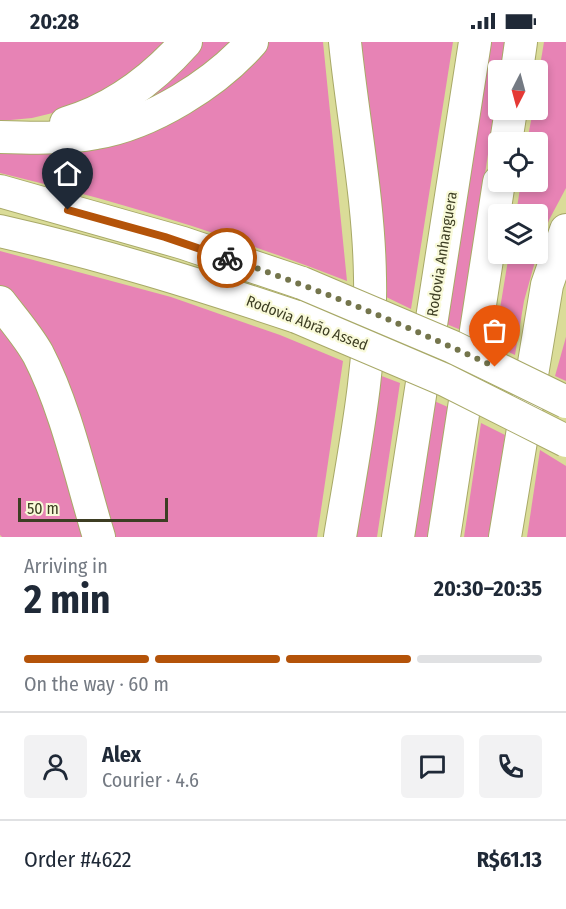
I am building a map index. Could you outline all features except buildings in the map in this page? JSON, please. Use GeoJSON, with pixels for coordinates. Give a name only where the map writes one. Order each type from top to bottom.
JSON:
{"type":"FeatureCollection","features":[{"type":"Feature","properties":{"kind":"highway"},"geometry":{"type":"LineString","coordinates":[[2,137],[83,118],[107,107],[140,86],[169,62],[186,42]]}},
{"type":"Feature","properties":{"kind":"highway"},"geometry":{"type":"LineString","coordinates":[[2,137],[45,138],[99,133],[153,114],[181,100],[226,69],[252,42]]}},
{"type":"Feature","properties":{"kind":"highway"},"geometry":{"type":"LineString","coordinates":[[340,537],[367,360],[370,279],[366,216],[345,42]]}},
{"type":"Feature","properties":{"kind":"highway","name":"Rodovia Anhanguera"},"geometry":{"type":"LineString","coordinates":[[398,537],[475,42]]}},
{"type":"Feature","properties":{"kind":"highway"},"geometry":{"type":"LineString","coordinates":[[518,60],[521,42]]}},
{"type":"Feature","properties":{"kind":"highway"},"geometry":{"type":"LineString","coordinates":[[0,191],[162,236],[302,283],[443,343],[566,402]]}},
{"type":"Feature","properties":{"kind":"highway"},"geometry":{"type":"LineString","coordinates":[[444,537],[498,192]]}},
{"type":"Feature","properties":{"kind":"highway"},"geometry":{"type":"LineString","coordinates":[[505,537],[547,285],[566,230]]}},
{"type":"Feature","properties":{"kind":"highway","name":"Rodovia Abrão Assed"},"geometry":{"type":"LineString","coordinates":[[0,231],[66,246],[183,278],[297,317],[435,376],[566,441]]}},
{"type":"Feature","properties":{"kind":"highway"},"geometry":{"type":"LineString","coordinates":[[527,403],[566,289]]}},
{"type":"Feature","properties":{"kind":"highway"},"geometry":{"type":"LineString","coordinates":[[0,302],[37,353],[52,387],[99,537]]}},
{"type":"Feature","properties":{"kind":"shaded area"},"geometry":{"type":"Polygon","coordinates":[[[0,42],[175,42],[128,79],[65,110],[32,118],[0,121],[0,42]]]}},
{"type":"Feature","properties":{"kind":"shaded area"},"geometry":{"type":"Polygon","coordinates":[[[201,42],[239,42],[228,53],[127,114],[201,42]]]}},
{"type":"Feature","properties":{"kind":"shaded area"},"geometry":{"type":"Polygon","coordinates":[[[266,42],[323,42],[347,281],[176,221],[0,173],[0,146],[70,147],[266,42]]]}},
{"type":"Feature","properties":{"kind":"shaded area"},"geometry":{"type":"Polygon","coordinates":[[[359,42],[453,42],[411,309],[382,295],[359,42]]]}},
{"type":"Feature","properties":{"kind":"shaded area"},"geometry":{"type":"Polygon","coordinates":[[[486,42],[505,42],[502,60],[488,60],[488,120],[493,120],[491,132],[488,132],[488,154],[461,330],[444,323],[486,42]]]}},
{"type":"Feature","properties":{"kind":"shaded area"},"geometry":{"type":"Polygon","coordinates":[[[544,42],[566,42],[566,188],[548,223],[548,204],[518,204],[519,192],[548,192],[548,132],[529,132],[531,120],[548,120],[548,60],[541,60],[544,42]]]}},
{"type":"Feature","properties":{"kind":"shaded area"},"geometry":{"type":"Polygon","coordinates":[[[0,251],[171,297],[280,335],[343,361],[317,537],[109,537],[0,290],[0,251]]]}},
{"type":"Feature","properties":{"kind":"shaded area"},"geometry":{"type":"Polygon","coordinates":[[[507,264],[534,264],[524,301],[515,355],[494,345],[507,264]]]}},
{"type":"Feature","properties":{"kind":"shaded area"},"geometry":{"type":"Polygon","coordinates":[[[0,321],[32,369],[89,537],[2,537],[0,535],[0,321]]]}},
{"type":"Feature","properties":{"kind":"shaded area"},"geometry":{"type":"Polygon","coordinates":[[[566,337],[566,381],[555,376],[566,337]]]}},
{"type":"Feature","properties":{"kind":"shaded area"},"geometry":{"type":"Polygon","coordinates":[[[379,375],[400,383],[377,537],[354,537],[379,375]]]}},
{"type":"Feature","properties":{"kind":"shaded area"},"geometry":{"type":"Polygon","coordinates":[[[432,400],[450,408],[430,537],[410,537],[432,400]]]}},
{"type":"Feature","properties":{"kind":"shaded area"},"geometry":{"type":"Polygon","coordinates":[[[481,423],[505,435],[490,537],[464,537],[481,423]]]}},
{"type":"Feature","properties":{"kind":"shaded area"},"geometry":{"type":"Polygon","coordinates":[[[540,450],[566,466],[566,537],[527,537],[540,450]]]}},
{"type":"Feature","properties":{"kind":"way so far"},"geometry":{"type":"LineString","coordinates":[[227,258],[302,283],[395,321],[495,367]]}},
{"type":"Feature","properties":{"kind":"route"},"geometry":{"type":"LineString","coordinates":[[68,210],[165,237],[227,258]]}}]}
